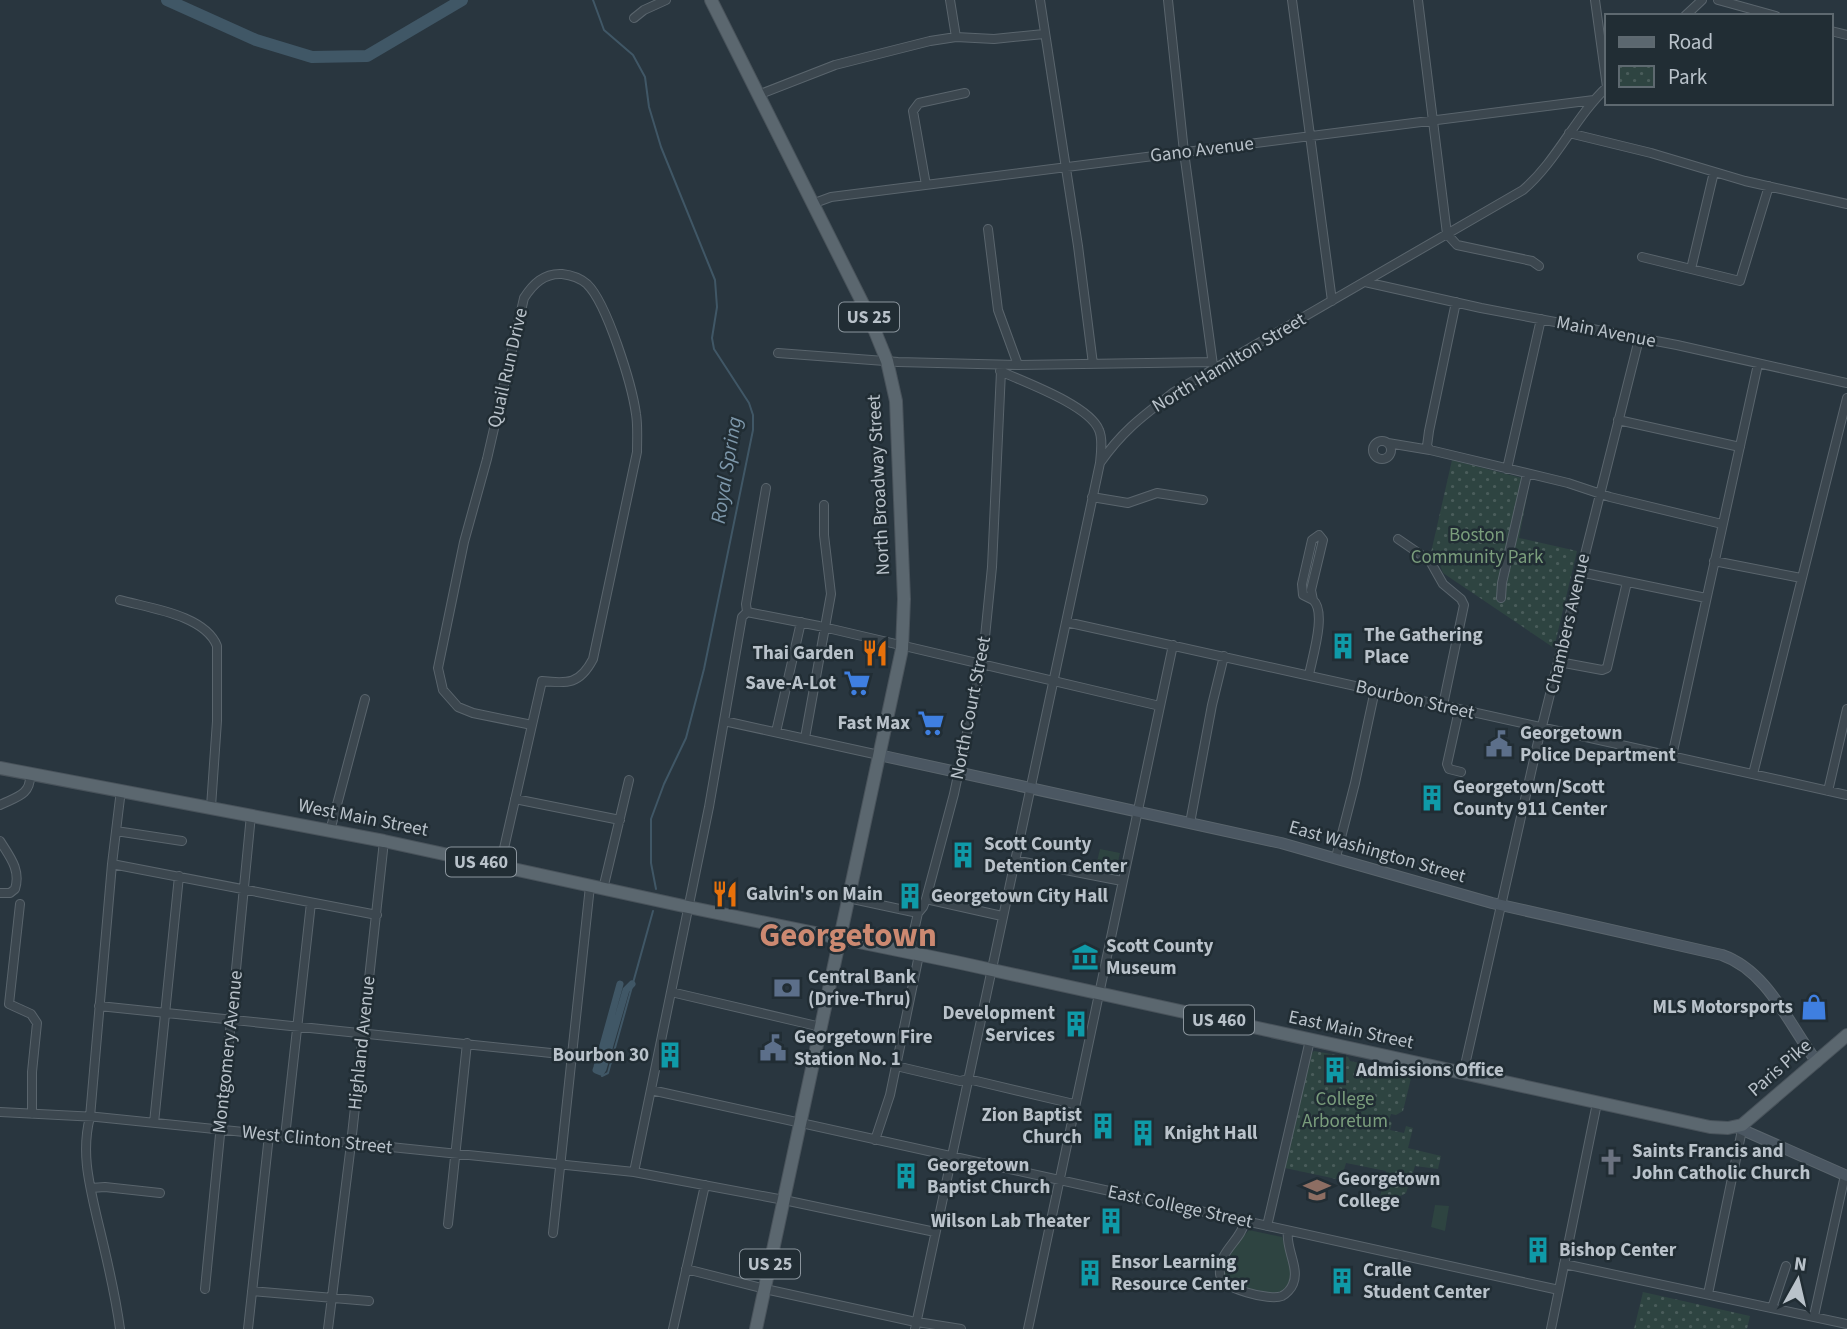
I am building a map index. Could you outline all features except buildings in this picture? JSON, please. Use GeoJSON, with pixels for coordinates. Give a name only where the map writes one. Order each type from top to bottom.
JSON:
{"type":"FeatureCollection","features":[{"type":"Feature","properties":{"kind":"main road","name":"North Broadway Street"},"geometry":{"type":"LineString","coordinates":[[711,0],[868,313],[895,390],[905,603],[902,645],[879,755]]}},
{"type":"Feature","properties":{"kind":"main road","name":"US 25"},"geometry":{"type":"LineString","coordinates":[[756,1329],[879,755]]}},
{"type":"Feature","properties":{"kind":"main road","name":"West Main Street"},"geometry":{"type":"LineString","coordinates":[[0,768],[384,841],[840,939]]}},
{"type":"Feature","properties":{"kind":"main road","name":"East Main Street"},"geometry":{"type":"LineString","coordinates":[[840,939],[1699,1125],[1723,1129],[1739,1128]]}},
{"type":"Feature","properties":{"kind":"main road","name":"Paris Pike"},"geometry":{"type":"LineString","coordinates":[[1739,1128],[1847,1035]]}},
{"type":"Feature","properties":{"kind":"street"},"geometry":{"type":"LineString","coordinates":[[634,18],[666,0]]}},
{"type":"Feature","properties":{"kind":"street"},"geometry":{"type":"LineString","coordinates":[[950,0],[956,37]]}},
{"type":"Feature","properties":{"kind":"street"},"geometry":{"type":"LineString","coordinates":[[1040,0],[1093,365]]}},
{"type":"Feature","properties":{"kind":"street"},"geometry":{"type":"LineString","coordinates":[[778,353],[887,362],[1213,365],[1184,152],[1168,0]]}},
{"type":"Feature","properties":{"kind":"street"},"geometry":{"type":"LineString","coordinates":[[1292,0],[1332,301]]}},
{"type":"Feature","properties":{"kind":"street"},"geometry":{"type":"LineString","coordinates":[[1418,0],[1447,234],[1457,245],[1532,261],[1539,266]]}},
{"type":"Feature","properties":{"kind":"street"},"geometry":{"type":"LineString","coordinates":[[1595,0],[1605,72]]}},
{"type":"Feature","properties":{"kind":"street"},"geometry":{"type":"LineString","coordinates":[[1687,14],[1702,0]]}},
{"type":"Feature","properties":{"kind":"street"},"geometry":{"type":"LineString","coordinates":[[1718,0],[1769,14]]}},
{"type":"Feature","properties":{"kind":"street"},"geometry":{"type":"LineString","coordinates":[[758,95],[835,65],[930,41],[956,37],[994,39],[1044,34]]}},
{"type":"Feature","properties":{"kind":"street","name":"North Hamilton Street"},"geometry":{"type":"LineString","coordinates":[[916,1325],[1100,463],[1116,440],[1132,424],[1213,365],[1366,282],[1509,199],[1529,184],[1605,89]]}},
{"type":"Feature","properties":{"kind":"street"},"geometry":{"type":"LineString","coordinates":[[926,185],[913,111],[919,103],[965,93]]}},
{"type":"Feature","properties":{"kind":"street","name":"Gano Avenue"},"geometry":{"type":"LineString","coordinates":[[812,204],[831,197],[1594,100]]}},
{"type":"Feature","properties":{"kind":"street"},"geometry":{"type":"LineString","coordinates":[[1569,133],[1847,204]]}},
{"type":"Feature","properties":{"kind":"street"},"geometry":{"type":"LineString","coordinates":[[1691,269],[1714,172]]}},
{"type":"Feature","properties":{"kind":"street"},"geometry":{"type":"LineString","coordinates":[[1642,257],[1741,281],[1769,186]]}},
{"type":"Feature","properties":{"kind":"street"},"geometry":{"type":"LineString","coordinates":[[988,229],[998,310],[1018,365]]}},
{"type":"Feature","properties":{"kind":"street","name":"Quail Run Drive"},"geometry":{"type":"LineString","coordinates":[[554,274],[563,274],[572,275],[589,286],[623,360],[637,417],[637,452],[593,659],[577,679],[562,683],[542,681],[532,725],[473,713],[458,707],[443,690],[438,668],[464,542],[487,459],[524,298],[538,281],[554,274]]}},
{"type":"Feature","properties":{"kind":"street","name":"Main Avenue"},"geometry":{"type":"LineString","coordinates":[[1366,282],[1847,383]]}},
{"type":"Feature","properties":{"kind":"street"},"geometry":{"type":"LineString","coordinates":[[1430,450],[1427,446],[1429,431],[1456,302]]}},
{"type":"Feature","properties":{"kind":"street"},"geometry":{"type":"LineString","coordinates":[[1507,469],[1541,320]]}},
{"type":"Feature","properties":{"kind":"street","name":"Chambers Avenue"},"geometry":{"type":"LineString","coordinates":[[1463,1074],[1580,572],[1639,339]]}},
{"type":"Feature","properties":{"kind":"street"},"geometry":{"type":"LineString","coordinates":[[989,364],[1082,411],[1116,440]]}},
{"type":"Feature","properties":{"kind":"street"},"geometry":{"type":"LineString","coordinates":[[1672,756],[1758,364]]}},
{"type":"Feature","properties":{"kind":"street","name":"North Court Street"},"geometry":{"type":"LineString","coordinates":[[875,1140],[890,1096],[896,1066],[918,913],[926,899],[982,664],[992,568],[1002,371]]}},
{"type":"Feature","properties":{"kind":"street"},"geometry":{"type":"LineString","coordinates":[[1753,774],[1847,398]]}},
{"type":"Feature","properties":{"kind":"street"},"geometry":{"type":"LineString","coordinates":[[1618,420],[1740,447]]}},
{"type":"Feature","properties":{"kind":"street"},"geometry":{"type":"LineString","coordinates":[[1099,428],[1100,463]]}},
{"type":"Feature","properties":{"kind":"street"},"geometry":{"type":"LineString","coordinates":[[1388,443],[1430,450],[1722,524]]}},
{"type":"Feature","properties":{"kind":"street"},"geometry":{"type":"LineString","coordinates":[[1501,598],[1527,474]]}},
{"type":"Feature","properties":{"kind":"street"},"geometry":{"type":"LineString","coordinates":[[747,612],[746,604],[766,488]]}},
{"type":"Feature","properties":{"kind":"street"},"geometry":{"type":"LineString","coordinates":[[1092,497],[1128,503],[1157,493],[1203,500]]}},
{"type":"Feature","properties":{"kind":"street"},"geometry":{"type":"LineString","coordinates":[[805,738],[831,594],[824,535],[824,505]]}},
{"type":"Feature","properties":{"kind":"street"},"geometry":{"type":"LineString","coordinates":[[1309,675],[1320,616],[1318,604],[1303,595],[1302,584],[1312,540],[1319,535],[1323,540],[1311,590],[1313,600]]}},
{"type":"Feature","properties":{"kind":"street"},"geometry":{"type":"LineString","coordinates":[[1398,539],[1430,561],[1443,584],[1461,599],[1464,605],[1443,705]]}},
{"type":"Feature","properties":{"kind":"street"},"geometry":{"type":"LineString","coordinates":[[1714,561],[1801,578]]}},
{"type":"Feature","properties":{"kind":"street"},"geometry":{"type":"LineString","coordinates":[[1580,572],[1706,598]]}},
{"type":"Feature","properties":{"kind":"street"},"geometry":{"type":"LineString","coordinates":[[1559,662],[1602,670],[1607,668],[1627,582]]}},
{"type":"Feature","properties":{"kind":"street"},"geometry":{"type":"LineString","coordinates":[[120,600],[193,621],[207,629],[214,638],[217,646],[217,721],[211,807]]}},
{"type":"Feature","properties":{"kind":"street"},"geometry":{"type":"LineString","coordinates":[[747,612],[801,622],[1160,706]]}},
{"type":"Feature","properties":{"kind":"street"},"geometry":{"type":"LineString","coordinates":[[634,1172],[688,907],[742,617],[747,612]]}},
{"type":"Feature","properties":{"kind":"street"},"geometry":{"type":"LineString","coordinates":[[776,732],[801,622]]}},
{"type":"Feature","properties":{"kind":"street","name":"Bourbon Street"},"geometry":{"type":"LineString","coordinates":[[1066,622],[1847,795]]}},
{"type":"Feature","properties":{"kind":"street"},"geometry":{"type":"LineString","coordinates":[[1028,1329],[1173,645]]}},
{"type":"Feature","properties":{"kind":"street"},"geometry":{"type":"LineString","coordinates":[[1190,823],[1224,656]]}},
{"type":"Feature","properties":{"kind":"street"},"geometry":{"type":"LineString","coordinates":[[1336,857],[1375,690]]}},
{"type":"Feature","properties":{"kind":"street"},"geometry":{"type":"LineString","coordinates":[[330,831],[365,699]]}},
{"type":"Feature","properties":{"kind":"street"},"geometry":{"type":"LineString","coordinates":[[1828,791],[1847,709]]}},
{"type":"Feature","properties":{"kind":"street"},"geometry":{"type":"LineString","coordinates":[[1459,710],[1447,764],[1449,769],[1461,772]]}},
{"type":"Feature","properties":{"kind":"street"},"geometry":{"type":"LineString","coordinates":[[724,721],[879,755]]}},
{"type":"Feature","properties":{"kind":"street"},"geometry":{"type":"LineString","coordinates":[[500,866],[532,725]]}},
{"type":"Feature","properties":{"kind":"street","name":"East Washington Street"},"geometry":{"type":"LineString","coordinates":[[879,755],[1336,857],[1501,905],[1733,958],[1763,982],[1798,1038],[1817,1062]]}},
{"type":"Feature","properties":{"kind":"street"},"geometry":{"type":"LineString","coordinates":[[0,805],[28,790],[30,775]]}},
{"type":"Feature","properties":{"kind":"street"},"geometry":{"type":"LineString","coordinates":[[553,1233],[570,1055],[596,887],[620,820],[629,780]]}},
{"type":"Feature","properties":{"kind":"street"},"geometry":{"type":"LineString","coordinates":[[120,1329],[86,1169],[85,1136],[90,1117],[121,790]]}},
{"type":"Feature","properties":{"kind":"street"},"geometry":{"type":"LineString","coordinates":[[514,799],[620,820]]}},
{"type":"Feature","properties":{"kind":"street","name":"Montgomery Avenue"},"geometry":{"type":"LineString","coordinates":[[205,1289],[251,815]]}},
{"type":"Feature","properties":{"kind":"street"},"geometry":{"type":"LineString","coordinates":[[116,831],[182,841]]}},
{"type":"Feature","properties":{"kind":"street","name":"Highland Avenue"},"geometry":{"type":"LineString","coordinates":[[328,1329],[334,1297],[384,841]]}},
{"type":"Feature","properties":{"kind":"street"},"geometry":{"type":"LineString","coordinates":[[0,892],[10,893],[17,882],[15,864],[1,846]]}},
{"type":"Feature","properties":{"kind":"street"},"geometry":{"type":"LineString","coordinates":[[1014,860],[1122,881]]}},
{"type":"Feature","properties":{"kind":"street"},"geometry":{"type":"LineString","coordinates":[[112,864],[377,915]]}},
{"type":"Feature","properties":{"kind":"street"},"geometry":{"type":"LineString","coordinates":[[154,1123],[179,876]]}},
{"type":"Feature","properties":{"kind":"street"},"geometry":{"type":"LineString","coordinates":[[848,898],[918,913]]}},
{"type":"Feature","properties":{"kind":"street"},"geometry":{"type":"LineString","coordinates":[[926,899],[1002,916]]}},
{"type":"Feature","properties":{"kind":"street"},"geometry":{"type":"LineString","coordinates":[[285,1137],[311,903]]}},
{"type":"Feature","properties":{"kind":"street"},"geometry":{"type":"LineString","coordinates":[[20,904],[9,1004],[10,1007],[31,1014],[37,1023],[32,1072],[32,1114]]}},
{"type":"Feature","properties":{"kind":"street"},"geometry":{"type":"LineString","coordinates":[[671,992],[821,1027]]}},
{"type":"Feature","properties":{"kind":"street"},"geometry":{"type":"LineString","coordinates":[[99,1006],[570,1055]]}},
{"type":"Feature","properties":{"kind":"street"},"geometry":{"type":"LineString","coordinates":[[1267,1226],[1310,1040]]}},
{"type":"Feature","properties":{"kind":"street"},"geometry":{"type":"LineString","coordinates":[[448,1224],[467,1044]]}},
{"type":"Feature","properties":{"kind":"street"},"geometry":{"type":"LineString","coordinates":[[896,1066],[1074,1104]]}},
{"type":"Feature","properties":{"kind":"street","name":"East College Street"},"geometry":{"type":"LineString","coordinates":[[650,1090],[1559,1290]]}},
{"type":"Feature","properties":{"kind":"street"},"geometry":{"type":"LineString","coordinates":[[1551,1329],[1597,1103]]}},
{"type":"Feature","properties":{"kind":"street","name":"West Clinton Street"},"geometry":{"type":"LineString","coordinates":[[0,1112],[154,1123],[634,1172],[935,1232]]}},
{"type":"Feature","properties":{"kind":"street"},"geometry":{"type":"LineString","coordinates":[[1708,1294],[1739,1128]]}},
{"type":"Feature","properties":{"kind":"street","name":"East Main Street"},"geometry":{"type":"LineString","coordinates":[[1739,1128],[1846,1175]]}},
{"type":"Feature","properties":{"kind":"street"},"geometry":{"type":"LineString","coordinates":[[248,1329],[269,1135]]}},
{"type":"Feature","properties":{"kind":"street"},"geometry":{"type":"LineString","coordinates":[[1814,1316],[1846,1175]]}},
{"type":"Feature","properties":{"kind":"street"},"geometry":{"type":"LineString","coordinates":[[673,1329],[705,1185]]}},
{"type":"Feature","properties":{"kind":"street"},"geometry":{"type":"LineString","coordinates":[[91,1188],[160,1193]]}},
{"type":"Feature","properties":{"kind":"street"},"geometry":{"type":"LineString","coordinates":[[1245,1221],[1243,1230],[1221,1259],[1221,1279],[1226,1285],[1236,1289],[1278,1297],[1289,1291],[1295,1276],[1287,1240],[1289,1231]]}},
{"type":"Feature","properties":{"kind":"street"},"geometry":{"type":"LineString","coordinates":[[1564,1264],[1847,1324]]}},
{"type":"Feature","properties":{"kind":"street"},"geometry":{"type":"LineString","coordinates":[[1772,1308],[1786,1266]]}},
{"type":"Feature","properties":{"kind":"street"},"geometry":{"type":"LineString","coordinates":[[685,1269],[916,1325],[961,1329]]}},
{"type":"Feature","properties":{"kind":"street"},"geometry":{"type":"LineString","coordinates":[[252,1291],[369,1301]]}},
{"type":"Feature","properties":{"kind":"green space","name":"Boston Community Park"},"geometry":{"type":"Polygon","coordinates":[[[1452,460],[1530,480],[1519,538],[1577,551],[1554,648],[1443,573],[1440,565],[1430,557],[1452,460]]]}},
{"type":"Feature","properties":{"kind":"green space"},"geometry":{"type":"Polygon","coordinates":[[[1100,849],[1120,853],[1115,875],[1095,870],[1100,849]]]}},
{"type":"Feature","properties":{"kind":"green space","name":"College Arboretum"},"geometry":{"type":"Polygon","coordinates":[[[1314,1051],[1412,1074],[1403,1111],[1396,1115],[1391,1114],[1390,1130],[1404,1133],[1406,1126],[1413,1128],[1408,1148],[1441,1156],[1438,1169],[1415,1166],[1406,1193],[1379,1206],[1386,1171],[1346,1163],[1341,1180],[1285,1168],[1311,1054],[1314,1051]]]}},
{"type":"Feature","properties":{"kind":"green space"},"geometry":{"type":"Polygon","coordinates":[[[1435,1205],[1449,1206],[1445,1231],[1431,1227],[1435,1205]]]}},
{"type":"Feature","properties":{"kind":"green space"},"geometry":{"type":"Polygon","coordinates":[[[1249,1230],[1282,1237],[1290,1261],[1291,1277],[1284,1290],[1276,1294],[1234,1285],[1224,1278],[1223,1270],[1227,1257],[1249,1230]]]}},
{"type":"Feature","properties":{"kind":"green space"},"geometry":{"type":"Polygon","coordinates":[[[1643,1292],[1750,1316],[1747,1329],[1634,1329],[1643,1292]]]}},
{"type":"Feature","properties":{"kind":"waterway"},"geometry":{"type":"LineString","coordinates":[[167,0],[256,40],[312,57],[367,56],[462,0]]}},
{"type":"Feature","properties":{"kind":"waterway","name":"Royal Spring"},"geometry":{"type":"LineString","coordinates":[[593,0],[604,30],[633,55],[645,77],[649,107],[661,147],[715,280],[717,307],[712,338],[714,349],[749,403],[753,415],[753,430],[704,669],[686,738],[651,819],[651,863],[656,889]]}},
{"type":"Feature","properties":{"kind":"waterway","name":"Royal Spring"},"geometry":{"type":"LineString","coordinates":[[602,1076],[608,1073],[653,911]]}},
{"type":"Feature","properties":{"kind":"waterway"},"geometry":{"type":"LineString","coordinates":[[620,984],[596,1070],[601,1072],[626,990],[632,984]]}},
{"type":"Feature","properties":{"kind":"place","name":"The Gathering Place"},"geometry":{"type":"Point","coordinates":[1343,646]}},
{"type":"Feature","properties":{"kind":"place","name":"Thai Garden"},"geometry":{"type":"Point","coordinates":[875,653]}},
{"type":"Feature","properties":{"kind":"place","name":"Save-A-Lot"},"geometry":{"type":"Point","coordinates":[857,683]}},
{"type":"Feature","properties":{"kind":"place","name":"Fast Max"},"geometry":{"type":"Point","coordinates":[931,723]}},
{"type":"Feature","properties":{"kind":"place","name":"Georgetown Police Department"},"geometry":{"type":"Point","coordinates":[1499,744]}},
{"type":"Feature","properties":{"kind":"place","name":"Georgetown/Scott County 911 Center"},"geometry":{"type":"Point","coordinates":[1432,798]}},
{"type":"Feature","properties":{"kind":"place","name":"Scott County Detention Center"},"geometry":{"type":"Point","coordinates":[963,855]}},
{"type":"Feature","properties":{"kind":"place","name":"Galvin's on Main"},"geometry":{"type":"Point","coordinates":[725,894]}},
{"type":"Feature","properties":{"kind":"place","name":"Georgetown City Hall"},"geometry":{"type":"Point","coordinates":[910,896]}},
{"type":"Feature","properties":{"kind":"place","name":"Scott County Museum"},"geometry":{"type":"Point","coordinates":[1085,957]}},
{"type":"Feature","properties":{"kind":"place","name":"Central Bank (Drive-Thru)"},"geometry":{"type":"Point","coordinates":[787,988]}},
{"type":"Feature","properties":{"kind":"place","name":"MLS Motorsports"},"geometry":{"type":"Point","coordinates":[1814,1007]}},
{"type":"Feature","properties":{"kind":"place","name":"Development Services"},"geometry":{"type":"Point","coordinates":[1076,1024]}},
{"type":"Feature","properties":{"kind":"place","name":"Georgetown Fire Station No. 1"},"geometry":{"type":"Point","coordinates":[773,1048]}},
{"type":"Feature","properties":{"kind":"place","name":"Bourbon 30"},"geometry":{"type":"Point","coordinates":[670,1055]}},
{"type":"Feature","properties":{"kind":"place","name":"Admissions Office"},"geometry":{"type":"Point","coordinates":[1335,1070]}},
{"type":"Feature","properties":{"kind":"place","name":"Zion Baptist Church"},"geometry":{"type":"Point","coordinates":[1103,1126]}},
{"type":"Feature","properties":{"kind":"place","name":"Knight Hall"},"geometry":{"type":"Point","coordinates":[1143,1133]}},
{"type":"Feature","properties":{"kind":"place","name":"Saints Francis and John Catholic Church"},"geometry":{"type":"Point","coordinates":[1611,1162]}},
{"type":"Feature","properties":{"kind":"place","name":"Georgetown Baptist Church"},"geometry":{"type":"Point","coordinates":[906,1176]}},
{"type":"Feature","properties":{"kind":"place","name":"Georgetown College"},"geometry":{"type":"Point","coordinates":[1317,1190]}},
{"type":"Feature","properties":{"kind":"place","name":"Wilson Lab Theater"},"geometry":{"type":"Point","coordinates":[1111,1221]}},
{"type":"Feature","properties":{"kind":"place","name":"Bishop Center"},"geometry":{"type":"Point","coordinates":[1538,1250]}},
{"type":"Feature","properties":{"kind":"place","name":"Ensor Learning Resource Center"},"geometry":{"type":"Point","coordinates":[1090,1273]}},
{"type":"Feature","properties":{"kind":"place","name":"Cralle Student Center"},"geometry":{"type":"Point","coordinates":[1342,1281]}},
{"type":"Feature","properties":{"kind":"district","name":"Georgetown"},"geometry":{"type":"Point","coordinates":[848,935]}}]}
